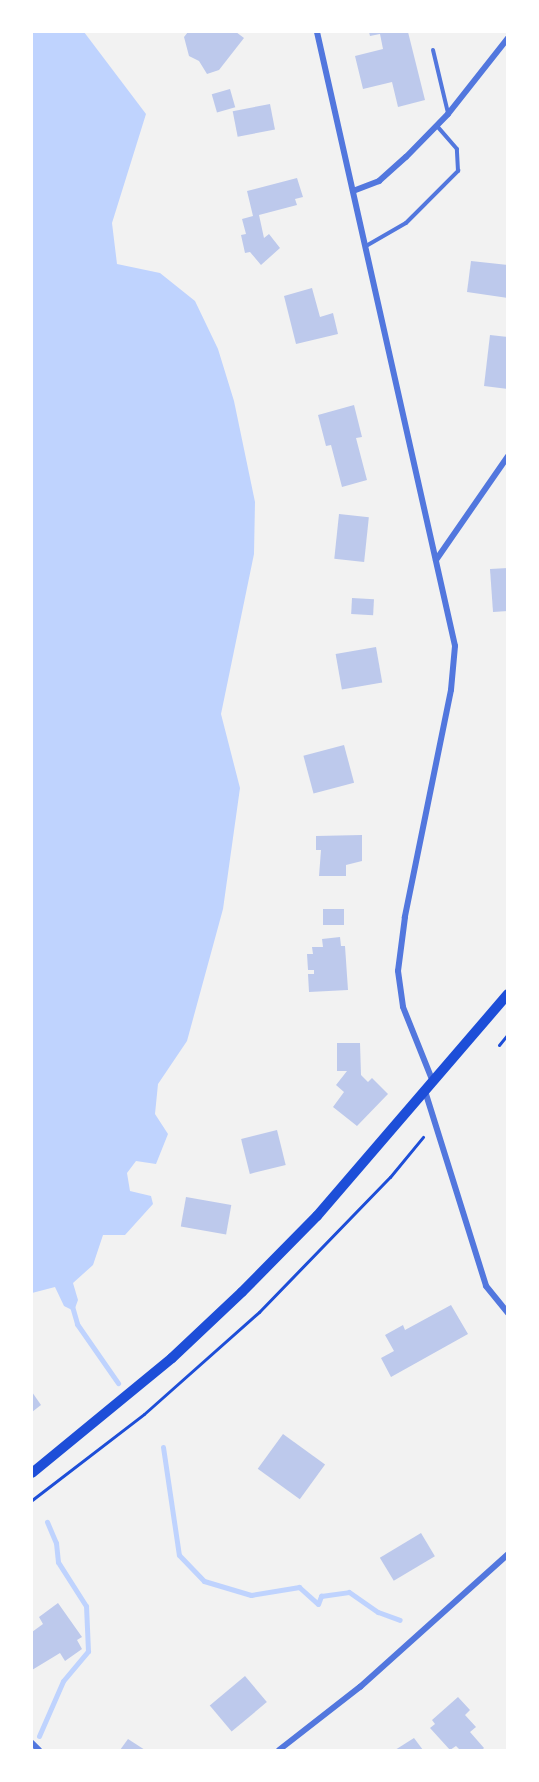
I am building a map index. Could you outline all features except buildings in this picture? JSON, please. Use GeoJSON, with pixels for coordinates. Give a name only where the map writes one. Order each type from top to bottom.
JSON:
{"type":"FeatureCollection","features":[{"type":"Feature","properties":{"kind":"main road"},"geometry":{"type":"LineString","coordinates":[[32,1473],[172,1358],[242,1292],[317,1215],[507,994]]}},
{"type":"Feature","properties":{"kind":"street"},"geometry":{"type":"LineString","coordinates":[[317,32],[455,646],[454,672],[405,917],[398,971],[403,1007],[433,1082]]}},
{"type":"Feature","properties":{"kind":"street"},"geometry":{"type":"LineString","coordinates":[[353,191],[379,181],[437,125],[507,38]]}},
{"type":"Feature","properties":{"kind":"street"},"geometry":{"type":"LineString","coordinates":[[436,560],[507,456]]}},
{"type":"Feature","properties":{"kind":"street"},"geometry":{"type":"LineString","coordinates":[[425,1091],[486,1286],[507,1313]]}},
{"type":"Feature","properties":{"kind":"street"},"geometry":{"type":"LineString","coordinates":[[279,1750],[360,1687],[507,1554]]}},
{"type":"Feature","properties":{"kind":"street"},"geometry":{"type":"LineString","coordinates":[[32,1743],[39,1750]]}},
{"type":"Feature","properties":{"kind":"lane"},"geometry":{"type":"LineString","coordinates":[[433,50],[448,114]]}},
{"type":"Feature","properties":{"kind":"lane"},"geometry":{"type":"LineString","coordinates":[[366,246],[406,223],[458,171],[457,149],[437,125]]}},
{"type":"Feature","properties":{"kind":"path"},"geometry":{"type":"LineString","coordinates":[[499,1045],[507,1034]]}},
{"type":"Feature","properties":{"kind":"path"},"geometry":{"type":"LineString","coordinates":[[32,1500],[144,1414],[259,1312],[390,1177],[423,1137]]}},
{"type":"Feature","properties":{"kind":"water"},"geometry":{"type":"Polygon","coordinates":[[[32,32],[84,32],[146,114],[112,223],[117,264],[160,273],[195,301],[218,349],[234,401],[255,502],[254,554],[221,714],[240,788],[223,909],[187,1041],[158,1084],[155,1114],[168,1134],[156,1164],[136,1161],[127,1173],[130,1191],[151,1196],[153,1204],[125,1235],[103,1235],[93,1265],[73,1283],[78,1300],[74,1311],[64,1306],[55,1287],[32,1293],[32,32]]]}},
{"type":"Feature","properties":{"kind":"waterway"},"geometry":{"type":"LineString","coordinates":[[72,1306],[77,1324],[118,1383]]}},
{"type":"Feature","properties":{"kind":"waterway"},"geometry":{"type":"LineString","coordinates":[[163,1447],[179,1555],[204,1581],[251,1595],[299,1587],[318,1604],[321,1596],[349,1592],[378,1612],[400,1620]]}},
{"type":"Feature","properties":{"kind":"waterway"},"geometry":{"type":"LineString","coordinates":[[39,1736],[63,1681],[88,1651],[86,1606],[58,1562],[56,1543],[47,1522]]}}]}
